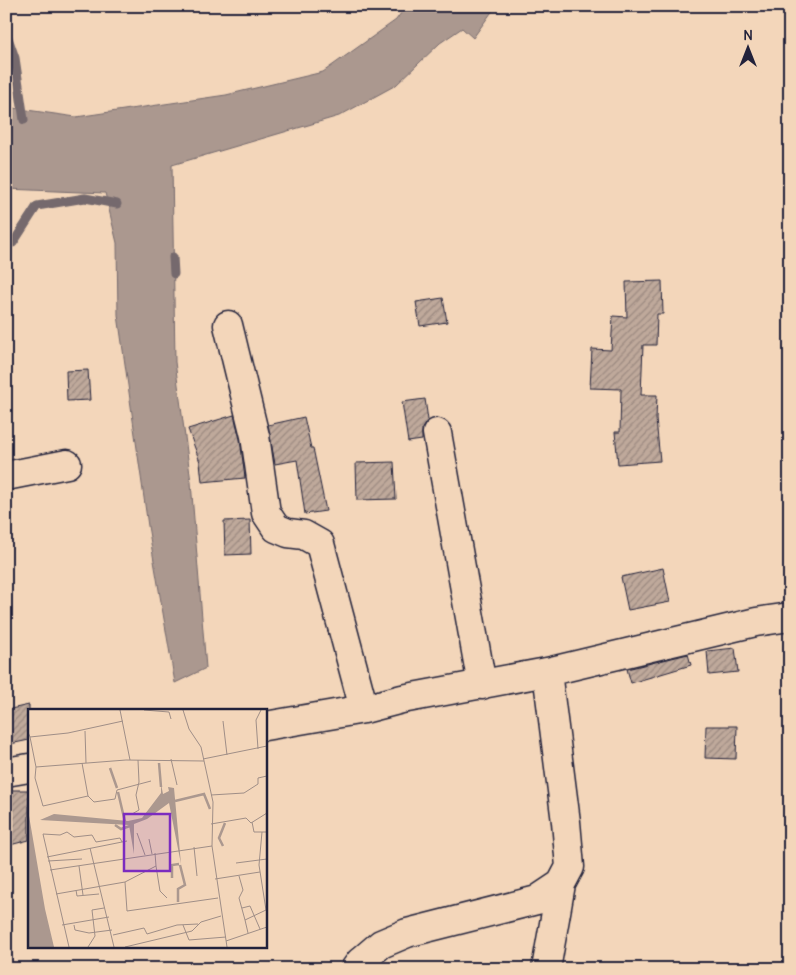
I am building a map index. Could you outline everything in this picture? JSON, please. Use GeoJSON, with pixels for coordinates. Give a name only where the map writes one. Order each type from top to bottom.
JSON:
{"type":"FeatureCollection","features":[{"type":"Feature","properties":{"kind":"street"},"geometry":{"type":"LineString","coordinates":[[228,325],[255,436],[266,513],[276,528],[288,533],[304,535],[320,544],[364,708]]}},
{"type":"Feature","properties":{"kind":"street"},"geometry":{"type":"LineString","coordinates":[[437,433],[482,684]]}},
{"type":"Feature","properties":{"kind":"street"},"geometry":{"type":"LineString","coordinates":[[6,476],[67,464]]}},
{"type":"Feature","properties":{"kind":"street"},"geometry":{"type":"LineString","coordinates":[[266,726],[547,672],[756,622],[790,617]]}},
{"type":"Feature","properties":{"kind":"street"},"geometry":{"type":"LineString","coordinates":[[546,969],[561,884],[570,867],[547,672]]}},
{"type":"Feature","properties":{"kind":"street"},"geometry":{"type":"LineString","coordinates":[[6,772],[28,768]]}},
{"type":"Feature","properties":{"kind":"street"},"geometry":{"type":"LineString","coordinates":[[355,969],[360,962],[381,944],[407,933],[537,900],[561,884]]}},
{"type":"Feature","properties":{"kind":"shaded area"},"geometry":{"type":"Polygon","coordinates":[[[406,6],[496,6],[473,38],[462,28],[440,43],[396,85],[339,116],[172,165],[175,362],[191,482],[206,668],[175,683],[148,526],[118,315],[117,243],[105,193],[6,189],[6,107],[76,117],[226,95],[323,72],[396,20],[406,6]]]}},
{"type":"Feature","properties":{"kind":"building"},"geometry":{"type":"Polygon","coordinates":[[[662,281],[663,314],[657,314],[656,345],[643,345],[641,395],[657,395],[656,419],[660,461],[618,464],[615,432],[620,432],[621,389],[590,388],[592,349],[611,350],[613,316],[627,317],[626,282],[662,281]]]}},
{"type":"Feature","properties":{"kind":"building"},"geometry":{"type":"Polygon","coordinates":[[[443,298],[447,322],[420,326],[416,302],[443,298]]]}},
{"type":"Feature","properties":{"kind":"building"},"geometry":{"type":"Polygon","coordinates":[[[88,370],[90,400],[67,401],[66,371],[88,370]]]}},
{"type":"Feature","properties":{"kind":"building"},"geometry":{"type":"Polygon","coordinates":[[[425,399],[428,420],[422,428],[422,440],[408,442],[402,402],[425,399]]]}},
{"type":"Feature","properties":{"kind":"building"},"geometry":{"type":"Polygon","coordinates":[[[234,415],[240,439],[245,478],[202,482],[200,462],[188,429],[234,415]]]}},
{"type":"Feature","properties":{"kind":"building"},"geometry":{"type":"Polygon","coordinates":[[[304,417],[311,448],[313,448],[326,511],[305,514],[297,460],[275,464],[268,425],[304,417]]]}},
{"type":"Feature","properties":{"kind":"building"},"geometry":{"type":"Polygon","coordinates":[[[394,462],[396,499],[357,500],[356,463],[394,462]]]}},
{"type":"Feature","properties":{"kind":"building"},"geometry":{"type":"Polygon","coordinates":[[[250,520],[251,554],[225,555],[224,521],[250,520]]]}},
{"type":"Feature","properties":{"kind":"building"},"geometry":{"type":"Polygon","coordinates":[[[663,568],[670,602],[628,610],[621,577],[663,568]]]}},
{"type":"Feature","properties":{"kind":"building"},"geometry":{"type":"Polygon","coordinates":[[[735,648],[738,672],[709,675],[707,651],[735,648]]]}},
{"type":"Feature","properties":{"kind":"building"},"geometry":{"type":"Polygon","coordinates":[[[688,654],[691,665],[631,683],[627,669],[688,654]]]}},
{"type":"Feature","properties":{"kind":"building"},"geometry":{"type":"Polygon","coordinates":[[[29,705],[28,740],[10,744],[6,729],[6,710],[29,705]]]}},
{"type":"Feature","properties":{"kind":"building"},"geometry":{"type":"Polygon","coordinates":[[[706,726],[737,726],[736,759],[705,758],[706,726]]]}},
{"type":"Feature","properties":{"kind":"building"},"geometry":{"type":"Polygon","coordinates":[[[6,790],[28,790],[28,840],[10,845],[6,830],[6,790]]]}},
{"type":"Feature","properties":{"kind":"waterway"},"geometry":{"type":"LineString","coordinates":[[6,32],[15,58],[24,120]]}},
{"type":"Feature","properties":{"kind":"waterway"},"geometry":{"type":"LineString","coordinates":[[6,243],[13,243],[37,206],[85,198],[117,204]]}},
{"type":"Feature","properties":{"kind":"waterway"},"geometry":{"type":"LineString","coordinates":[[173,257],[174,274]]}}]}
